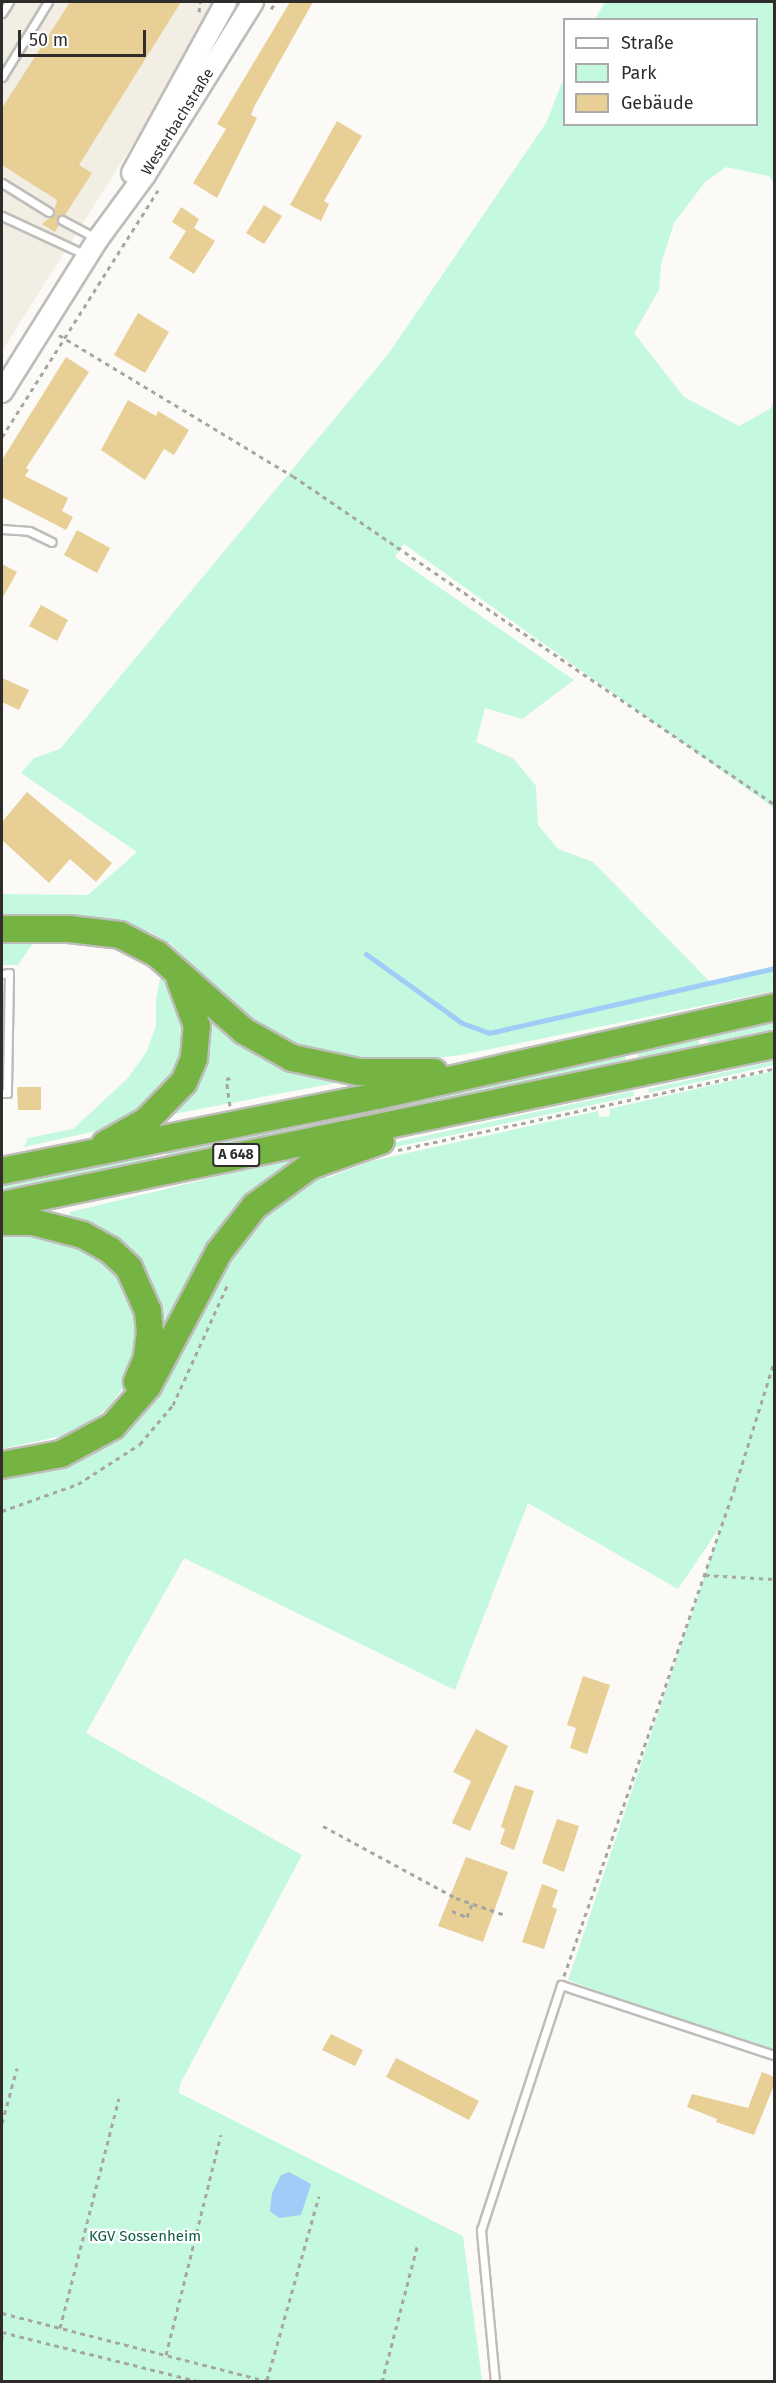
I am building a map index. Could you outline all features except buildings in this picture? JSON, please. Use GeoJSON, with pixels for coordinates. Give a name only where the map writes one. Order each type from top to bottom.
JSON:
{"type":"FeatureCollection","features":[{"type":"Feature","properties":{"kind":"highway"},"geometry":{"type":"LineString","coordinates":[[2,929],[69,929],[120,936],[157,954],[244,1031],[292,1058],[359,1072],[476,1072]]}},
{"type":"Feature","properties":{"kind":"highway"},"geometry":{"type":"LineString","coordinates":[[86,1155],[146,1121],[184,1082],[194,1058],[197,1026],[177,974]]}},
{"type":"Feature","properties":{"kind":"highway","name":"A 648"},"geometry":{"type":"LineString","coordinates":[[2,1171],[234,1125],[774,1007]]}},
{"type":"Feature","properties":{"kind":"highway","name":"A 648"},"geometry":{"type":"LineString","coordinates":[[2,1205],[414,1117],[471,1111],[774,1046]]}},
{"type":"Feature","properties":{"kind":"highway"},"geometry":{"type":"LineString","coordinates":[[2,1466],[78,1448],[119,1419],[148,1386],[219,1252],[248,1213],[278,1187],[310,1166],[347,1150],[416,1131],[471,1111]]}},
{"type":"Feature","properties":{"kind":"highway"},"geometry":{"type":"LineString","coordinates":[[2,1221],[60,1227],[110,1250],[129,1268],[140,1288],[150,1332],[147,1358],[134,1387],[115,1412],[66,1442],[2,1455]]}},
{"type":"Feature","properties":{"kind":"main road","name":"Westerbachstraße"},"geometry":{"type":"LineString","coordinates":[[98,239],[226,2]]}},
{"type":"Feature","properties":{"kind":"main road","name":"Westerbachstraße"},"geometry":{"type":"LineString","coordinates":[[2,392],[98,239],[261,7]]}},
{"type":"Feature","properties":{"kind":"lane"},"geometry":{"type":"LineString","coordinates":[[2,13],[9,2]]}},
{"type":"Feature","properties":{"kind":"lane"},"geometry":{"type":"LineString","coordinates":[[2,77],[48,2]]}},
{"type":"Feature","properties":{"kind":"lane"},"geometry":{"type":"LineString","coordinates":[[2,183],[49,212]]}},
{"type":"Feature","properties":{"kind":"lane"},"geometry":{"type":"LineString","coordinates":[[2,216],[87,256]]}},
{"type":"Feature","properties":{"kind":"lane"},"geometry":{"type":"LineString","coordinates":[[62,220],[98,239]]}},
{"type":"Feature","properties":{"kind":"lane"},"geometry":{"type":"LineString","coordinates":[[2,529],[29,531],[52,542]]}},
{"type":"Feature","properties":{"kind":"lane"},"geometry":{"type":"LineString","coordinates":[[2,974],[9,973],[7,1093],[2,1093]]}},
{"type":"Feature","properties":{"kind":"lane"},"geometry":{"type":"LineString","coordinates":[[495,2382],[481,2230],[561,1985],[774,2055]]}},
{"type":"Feature","properties":{"kind":"path"},"geometry":{"type":"LineString","coordinates":[[261,7],[276,2]]}},
{"type":"Feature","properties":{"kind":"path"},"geometry":{"type":"LineString","coordinates":[[2,437],[160,187]]}},
{"type":"Feature","properties":{"kind":"path"},"geometry":{"type":"LineString","coordinates":[[43,325],[293,476],[774,804]]}},
{"type":"Feature","properties":{"kind":"path"},"geometry":{"type":"LineString","coordinates":[[395,1151],[774,1068]]}},
{"type":"Feature","properties":{"kind":"path"},"geometry":{"type":"LineString","coordinates":[[231,1078],[225,1079],[234,1125]]}},
{"type":"Feature","properties":{"kind":"path"},"geometry":{"type":"LineString","coordinates":[[2,1511],[78,1484],[140,1444],[173,1405],[228,1283]]}},
{"type":"Feature","properties":{"kind":"path"},"geometry":{"type":"LineString","coordinates":[[561,1985],[705,1575],[774,1362]]}},
{"type":"Feature","properties":{"kind":"path"},"geometry":{"type":"LineString","coordinates":[[705,1575],[774,1579]]}},
{"type":"Feature","properties":{"kind":"path"},"geometry":{"type":"LineString","coordinates":[[323,1826],[472,1904],[505,1916]]}},
{"type":"Feature","properties":{"kind":"path"},"geometry":{"type":"LineString","coordinates":[[452,1911],[467,1917],[472,1904]]}},
{"type":"Feature","properties":{"kind":"path"},"geometry":{"type":"LineString","coordinates":[[2,2123],[17,2068]]}},
{"type":"Feature","properties":{"kind":"path"},"geometry":{"type":"LineString","coordinates":[[60,2328],[119,2098]]}},
{"type":"Feature","properties":{"kind":"path"},"geometry":{"type":"LineString","coordinates":[[166,2355],[221,2135]]}},
{"type":"Feature","properties":{"kind":"path"},"geometry":{"type":"LineString","coordinates":[[2,2313],[269,2381],[319,2196]]}},
{"type":"Feature","properties":{"kind":"path"},"geometry":{"type":"LineString","coordinates":[[382,2382],[418,2243]]}},
{"type":"Feature","properties":{"kind":"path"},"geometry":{"type":"LineString","coordinates":[[2,2340],[2,2332],[201,2382]]}},
{"type":"Feature","properties":{"kind":"shaded area"},"geometry":{"type":"Polygon","coordinates":[[[2,2],[223,2],[2,351],[2,2]]]}},
{"type":"Feature","properties":{"kind":"green space"},"geometry":{"type":"Polygon","coordinates":[[[605,2],[774,2],[774,183],[769,176],[726,167],[705,182],[674,223],[661,264],[659,290],[634,333],[684,397],[739,426],[770,409],[774,401],[774,808],[404,544],[395,557],[574,680],[522,719],[485,708],[476,742],[514,759],[536,786],[538,825],[558,849],[593,862],[711,983],[774,968],[774,991],[461,1055],[378,1065],[297,1049],[248,1021],[170,943],[150,932],[99,918],[2,918],[2,894],[88,895],[137,852],[21,773],[34,758],[60,749],[389,353],[546,123],[563,80],[563,126],[758,126],[758,18],[596,18],[605,2]]]}},
{"type":"Feature","properties":{"kind":"green space"},"geometry":{"type":"Polygon","coordinates":[[[2,940],[35,940],[18,965],[2,965],[2,940]]]}},
{"type":"Feature","properties":{"kind":"green space"},"geometry":{"type":"Polygon","coordinates":[[[162,968],[186,1012],[183,1060],[170,1084],[148,1105],[110,1128],[24,1147],[28,1138],[73,1129],[127,1079],[146,1053],[156,1026],[156,1000],[162,968]]]}},
{"type":"Feature","properties":{"kind":"green space"},"geometry":{"type":"Polygon","coordinates":[[[201,1005],[337,1077],[341,1082],[163,1116],[201,1005]]]}},
{"type":"Feature","properties":{"kind":"green space"},"geometry":{"type":"Polygon","coordinates":[[[774,1023],[774,1029],[708,1043],[707,1038],[774,1023]]]}},
{"type":"Feature","properties":{"kind":"green space"},"geometry":{"type":"Polygon","coordinates":[[[698,1040],[700,1045],[638,1058],[638,1052],[698,1040]]]}},
{"type":"Feature","properties":{"kind":"green space"},"geometry":{"type":"Polygon","coordinates":[[[625,1055],[626,1060],[167,1157],[167,1151],[625,1055]]]}},
{"type":"Feature","properties":{"kind":"green space"},"geometry":{"type":"Polygon","coordinates":[[[774,1061],[774,1065],[649,1093],[648,1089],[774,1061]]]}},
{"type":"Feature","properties":{"kind":"green space","name":"KGV Sossenheim"},"geometry":{"type":"Polygon","coordinates":[[[774,1071],[774,2055],[568,1980],[722,1524],[678,1589],[528,1503],[455,1690],[184,1558],[86,1733],[302,1855],[180,2084],[179,2093],[463,2236],[482,2381],[2,2381],[2,1472],[38,1467],[78,1456],[130,1419],[168,1365],[223,1259],[248,1225],[280,1196],[314,1172],[378,1146],[633,1091],[634,1096],[382,1150],[331,1168],[294,1191],[325,1175],[327,1178],[371,1161],[598,1111],[599,1117],[610,1116],[609,1109],[774,1071]]]}},
{"type":"Feature","properties":{"kind":"green space"},"geometry":{"type":"Polygon","coordinates":[[[153,1154],[153,1160],[2,1191],[2,1185],[153,1154]]]}},
{"type":"Feature","properties":{"kind":"green space"},"geometry":{"type":"Polygon","coordinates":[[[303,1156],[160,1346],[157,1313],[69,1217],[70,1212],[303,1156]]]}},
{"type":"Feature","properties":{"kind":"green space"},"geometry":{"type":"Polygon","coordinates":[[[2,1230],[75,1240],[120,1273],[142,1331],[133,1375],[108,1408],[89,1423],[61,1436],[2,1449],[2,1230]]]}},
{"type":"Feature","properties":{"kind":"water"},"geometry":{"type":"Polygon","coordinates":[[[289,2172],[311,2184],[301,2215],[279,2218],[270,2211],[272,2193],[281,2175],[289,2172]]]}},
{"type":"Feature","properties":{"kind":"waterway"},"geometry":{"type":"LineString","coordinates":[[366,954],[462,1023],[489,1033],[774,968]]}}]}
